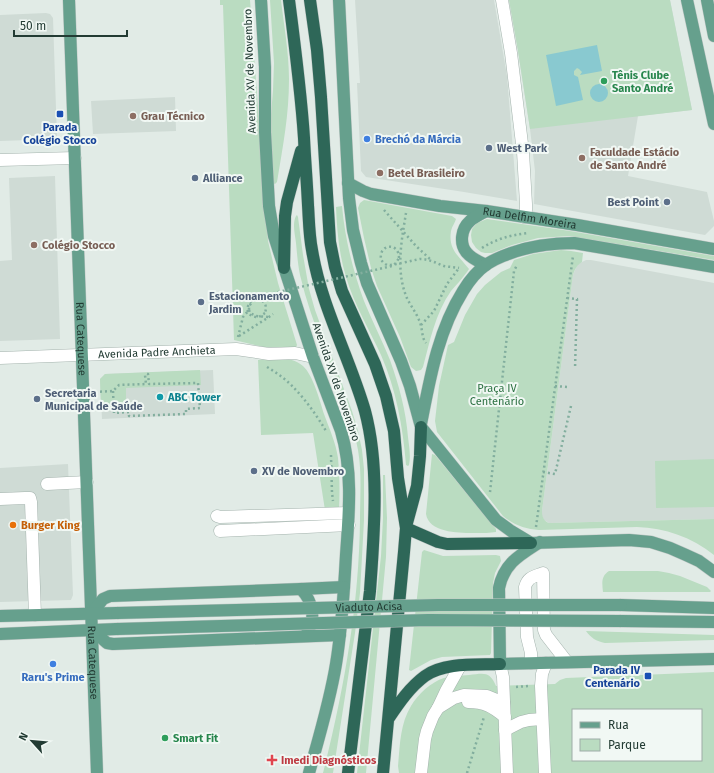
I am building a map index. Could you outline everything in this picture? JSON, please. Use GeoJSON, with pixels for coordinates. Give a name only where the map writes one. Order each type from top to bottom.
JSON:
{"type":"FeatureCollection","features":[{"type":"Feature","properties":{"kind":"highway","name":"Avenida XV de Novembro"},"geometry":{"type":"LineString","coordinates":[[289,0],[297,60],[311,248],[316,273],[365,411],[370,435],[375,489],[374,537],[370,591],[348,773]]}},
{"type":"Feature","properties":{"kind":"highway"},"geometry":{"type":"LineString","coordinates":[[310,0],[317,50],[325,143],[328,220],[332,255],[342,291],[376,364],[386,396],[394,431],[398,478],[406,528]]}},
{"type":"Feature","properties":{"kind":"highway"},"geometry":{"type":"LineString","coordinates":[[284,268],[285,216],[287,202],[304,140]]}},
{"type":"Feature","properties":{"kind":"highway"},"geometry":{"type":"LineString","coordinates":[[383,773],[406,528],[417,486],[421,427]]}},
{"type":"Feature","properties":{"kind":"highway"},"geometry":{"type":"LineString","coordinates":[[406,528],[438,542],[447,544],[536,542]]}},
{"type":"Feature","properties":{"kind":"highway"},"geometry":{"type":"LineString","coordinates":[[388,719],[408,692],[430,672],[460,666],[500,664]]}},
{"type":"Feature","properties":{"kind":"main road","name":"Rua Catequese"},"geometry":{"type":"LineString","coordinates":[[69,0],[97,773]]}},
{"type":"Feature","properties":{"kind":"main road","name":"Avenida XV de Novembro"},"geometry":{"type":"LineString","coordinates":[[261,0],[266,67],[265,123],[269,206],[274,236],[313,357],[345,443],[349,474],[348,519],[340,635],[331,690],[309,773]]}},
{"type":"Feature","properties":{"kind":"main road"},"geometry":{"type":"LineString","coordinates":[[338,0],[348,183],[352,224],[367,283],[401,361],[410,386],[421,427],[496,520],[511,531],[536,542],[629,540],[651,542],[670,548],[699,561],[714,572]]}},
{"type":"Feature","properties":{"kind":"main road"},"geometry":{"type":"LineString","coordinates":[[688,0],[714,124]]}},
{"type":"Feature","properties":{"kind":"main road"},"geometry":{"type":"LineString","coordinates":[[706,0],[712,16],[714,36]]}},
{"type":"Feature","properties":{"kind":"main road","name":"Rua Delfim Moreira"},"geometry":{"type":"LineString","coordinates":[[348,183],[371,194],[440,206],[486,211],[522,223],[608,230],[713,247]]}},
{"type":"Feature","properties":{"kind":"main road"},"geometry":{"type":"LineString","coordinates":[[486,211],[475,217],[467,224],[462,234],[464,249],[467,253],[486,265]]}},
{"type":"Feature","properties":{"kind":"main road","name":"Rua Delfim Moreira"},"geometry":{"type":"LineString","coordinates":[[421,427],[438,348],[452,311],[474,276],[486,265],[495,260],[519,250],[541,245],[574,243],[714,267]]}},
{"type":"Feature","properties":{"kind":"main road"},"geometry":{"type":"LineString","coordinates":[[536,542],[516,558],[501,578],[499,588],[500,664],[714,658]]}},
{"type":"Feature","properties":{"kind":"main road"},"geometry":{"type":"LineString","coordinates":[[92,613],[103,599],[110,596],[344,587]]}},
{"type":"Feature","properties":{"kind":"main road"},"geometry":{"type":"LineString","coordinates":[[301,589],[310,600],[313,612],[311,626],[304,637]]}},
{"type":"Feature","properties":{"kind":"main road","name":"Viaduto Acisa"},"geometry":{"type":"LineString","coordinates":[[0,616],[438,605],[621,605],[714,608]]}},
{"type":"Feature","properties":{"kind":"main road","name":"Viaduto Acisa"},"geometry":{"type":"LineString","coordinates":[[0,634],[428,620],[714,622]]}},
{"type":"Feature","properties":{"kind":"main road"},"geometry":{"type":"LineString","coordinates":[[92,630],[107,643],[113,644],[340,635]]}},
{"type":"Feature","properties":{"kind":"street"},"geometry":{"type":"LineString","coordinates":[[502,0],[512,53],[524,152],[526,210],[522,223]]}},
{"type":"Feature","properties":{"kind":"street"},"geometry":{"type":"LineString","coordinates":[[0,160],[75,158]]}},
{"type":"Feature","properties":{"kind":"street","name":"Avenida Padre Anchieta"},"geometry":{"type":"LineString","coordinates":[[0,358],[236,349],[269,354],[295,353],[313,357]]}},
{"type":"Feature","properties":{"kind":"street"},"geometry":{"type":"LineString","coordinates":[[47,484],[87,482]]}},
{"type":"Feature","properties":{"kind":"street"},"geometry":{"type":"LineString","coordinates":[[0,499],[30,498],[35,615]]}},
{"type":"Feature","properties":{"kind":"street"},"geometry":{"type":"LineString","coordinates":[[217,516],[336,514],[348,519]]}},
{"type":"Feature","properties":{"kind":"street"},"geometry":{"type":"LineString","coordinates":[[220,531],[348,519]]}},
{"type":"Feature","properties":{"kind":"street"},"geometry":{"type":"LineString","coordinates":[[531,663],[527,638],[525,587],[531,578],[543,574],[544,630],[546,635],[567,662]]}},
{"type":"Feature","properties":{"kind":"street"},"geometry":{"type":"LineString","coordinates":[[545,773],[541,686],[542,674],[546,663]]}},
{"type":"Feature","properties":{"kind":"street"},"geometry":{"type":"LineString","coordinates":[[500,664],[503,677],[507,773]]}},
{"type":"Feature","properties":{"kind":"street"},"geometry":{"type":"LineString","coordinates":[[442,706],[446,691],[460,666]]}},
{"type":"Feature","properties":{"kind":"street"},"geometry":{"type":"LineString","coordinates":[[421,773],[427,731],[433,716],[442,706],[454,698],[464,695],[490,697],[504,702]]}},
{"type":"Feature","properties":{"kind":"street"},"geometry":{"type":"LineString","coordinates":[[442,706],[456,702],[472,702],[488,705],[505,717]]}},
{"type":"Feature","properties":{"kind":"street"},"geometry":{"type":"LineString","coordinates":[[505,730],[521,722],[542,719]]}},
{"type":"Feature","properties":{"kind":"path"},"geometry":{"type":"LineString","coordinates":[[408,200],[403,232],[400,273],[408,300],[419,318],[423,337],[429,346]]}},
{"type":"Feature","properties":{"kind":"path"},"geometry":{"type":"LineString","coordinates":[[382,208],[416,246],[431,260]]}},
{"type":"Feature","properties":{"kind":"path"},"geometry":{"type":"LineString","coordinates":[[518,238],[522,223]]}},
{"type":"Feature","properties":{"kind":"path"},"geometry":{"type":"LineString","coordinates":[[236,349],[243,317],[249,310],[251,302],[258,299],[263,301],[266,308],[265,313],[259,317],[249,314],[248,310],[248,305],[252,299],[392,266],[396,263],[399,258],[399,253],[397,249],[393,247],[385,248],[380,256],[382,261],[389,266],[400,263],[420,259],[431,260],[445,266],[459,268]]}},
{"type":"Feature","properties":{"kind":"path"},"geometry":{"type":"LineString","coordinates":[[536,527],[573,251]]}},
{"type":"Feature","properties":{"kind":"path"},"geometry":{"type":"LineString","coordinates":[[421,325],[434,311],[447,284],[459,268],[464,264]]}},
{"type":"Feature","properties":{"kind":"path"},"geometry":{"type":"LineString","coordinates":[[490,494],[514,271],[518,264]]}},
{"type":"Feature","properties":{"kind":"path"},"geometry":{"type":"LineString","coordinates":[[567,298],[577,299],[575,369]]}},
{"type":"Feature","properties":{"kind":"path"},"geometry":{"type":"LineString","coordinates":[[249,310],[250,313],[256,316],[270,317]]}},
{"type":"Feature","properties":{"kind":"path"},"geometry":{"type":"LineString","coordinates":[[238,336],[273,314]]}},
{"type":"Feature","properties":{"kind":"path"},"geometry":{"type":"LineString","coordinates":[[101,391],[113,391],[119,385],[146,384],[146,375],[148,374],[149,384],[198,383],[200,408],[186,409],[186,414],[129,416],[129,412],[114,412],[113,391]]}},
{"type":"Feature","properties":{"kind":"path"},"geometry":{"type":"LineString","coordinates":[[555,386],[568,387]]}},
{"type":"Feature","properties":{"kind":"path"},"geometry":{"type":"LineString","coordinates":[[294,388],[327,433]]}},
{"type":"Feature","properties":{"kind":"path"},"geometry":{"type":"LineString","coordinates":[[543,472],[555,474],[571,406]]}},
{"type":"Feature","properties":{"kind":"path"},"geometry":{"type":"LineString","coordinates":[[332,451],[332,493],[336,514]]}},
{"type":"Feature","properties":{"kind":"path"},"geometry":{"type":"LineString","coordinates":[[510,687],[531,686]]}},
{"type":"Feature","properties":{"kind":"path"},"geometry":{"type":"LineString","coordinates":[[468,773],[488,705]]}},
{"type":"Feature","properties":{"kind":"shaded area"},"geometry":{"type":"Polygon","coordinates":[[[355,0],[494,0],[507,76],[517,201],[366,177],[361,171],[357,83],[360,83],[355,0]]]}},
{"type":"Feature","properties":{"kind":"shaded area","name":"Tênis Clube Santo André"},"geometry":{"type":"Polygon","coordinates":[[[509,0],[670,0],[692,110],[638,116],[628,176],[707,192],[714,226],[705,235],[534,204],[535,171],[530,129],[509,0]]]}},
{"type":"Feature","properties":{"kind":"shaded area"},"geometry":{"type":"Polygon","coordinates":[[[50,14],[53,18],[57,139],[0,141],[0,15],[50,14]]]}},
{"type":"Feature","properties":{"kind":"shaded area","name":"Grau Técnico"},"geometry":{"type":"Polygon","coordinates":[[[175,97],[176,131],[93,134],[91,101],[175,97]]]}},
{"type":"Feature","properties":{"kind":"shaded area","name":"Colégio Stocco"},"geometry":{"type":"Polygon","coordinates":[[[55,176],[60,339],[0,341],[0,261],[12,260],[9,178],[55,176]]]}},
{"type":"Feature","properties":{"kind":"shaded area"},"geometry":{"type":"Polygon","coordinates":[[[586,260],[714,283],[714,519],[549,523],[544,520],[542,516],[573,275],[578,264],[586,260]]]}},
{"type":"Feature","properties":{"kind":"shaded area"},"geometry":{"type":"Polygon","coordinates":[[[213,370],[215,414],[102,419],[100,379],[105,374],[213,370]]]}},
{"type":"Feature","properties":{"kind":"shaded area"},"geometry":{"type":"Polygon","coordinates":[[[68,464],[73,595],[71,600],[0,602],[0,468],[68,464]]]}},
{"type":"Feature","properties":{"kind":"green space"},"geometry":{"type":"Polygon","coordinates":[[[220,0],[250,0],[268,241],[278,283],[297,345],[296,347],[264,347],[234,340],[223,5],[220,5],[220,0]]]}},
{"type":"Feature","properties":{"kind":"green space"},"geometry":{"type":"Polygon","coordinates":[[[270,0],[281,0],[289,69],[287,118],[277,182],[275,184],[273,183],[270,127],[274,63],[270,0]]]}},
{"type":"Feature","properties":{"kind":"green space","name":"Tênis Clube Santo André"},"geometry":{"type":"Polygon","coordinates":[[[509,0],[670,0],[692,110],[530,129],[509,0]]]}},
{"type":"Feature","properties":{"kind":"green space"},"geometry":{"type":"Polygon","coordinates":[[[364,200],[452,216],[456,219],[451,231],[451,243],[455,252],[469,269],[445,300],[437,318],[421,370],[416,371],[411,367],[400,337],[377,286],[371,268],[358,208],[360,203],[364,200]]]}},
{"type":"Feature","properties":{"kind":"green space"},"geometry":{"type":"Polygon","coordinates":[[[342,206],[347,243],[356,278],[364,301],[390,360],[402,398],[410,451],[410,462],[408,466],[406,465],[401,422],[391,381],[381,355],[353,297],[344,268],[339,242],[336,207],[342,206]]]}},
{"type":"Feature","properties":{"kind":"green space"},"geometry":{"type":"Polygon","coordinates":[[[297,215],[309,289],[315,310],[352,411],[362,450],[364,469],[364,520],[360,593],[333,773],[323,773],[344,679],[357,584],[360,467],[358,450],[351,421],[317,331],[300,275],[294,229],[294,222],[297,215]]]}},
{"type":"Feature","properties":{"kind":"green space"},"geometry":{"type":"Polygon","coordinates":[[[487,219],[570,231],[714,256],[714,260],[569,236],[538,238],[512,245],[492,253],[485,253],[476,248],[472,242],[471,235],[472,229],[477,223],[487,219]]]}},
{"type":"Feature","properties":{"kind":"green space","name":"Praça IV Centenário"},"geometry":{"type":"Polygon","coordinates":[[[561,250],[583,253],[582,262],[576,267],[573,275],[542,515],[549,523],[714,519],[714,555],[687,538],[658,529],[637,527],[539,530],[524,528],[503,516],[437,432],[435,421],[439,386],[448,345],[454,342],[465,315],[477,294],[485,285],[501,272],[510,268],[514,260],[533,254],[561,250]]]}},
{"type":"Feature","properties":{"kind":"green space"},"geometry":{"type":"Polygon","coordinates":[[[283,358],[293,360],[301,364],[307,370],[316,388],[334,441],[338,458],[339,474],[338,523],[327,523],[313,433],[261,435],[258,360],[283,358]]]}},
{"type":"Feature","properties":{"kind":"green space"},"geometry":{"type":"Polygon","coordinates":[[[200,370],[201,385],[126,388],[126,409],[101,411],[100,379],[105,374],[200,370]]]}},
{"type":"Feature","properties":{"kind":"green space"},"geometry":{"type":"Polygon","coordinates":[[[432,454],[435,455],[496,529],[496,532],[471,533],[447,531],[440,529],[428,521],[426,514],[432,454]]]}},
{"type":"Feature","properties":{"kind":"green space"},"geometry":{"type":"Polygon","coordinates":[[[714,459],[714,507],[656,508],[655,461],[714,459]]]}},
{"type":"Feature","properties":{"kind":"green space"},"geometry":{"type":"Polygon","coordinates":[[[383,475],[385,475],[387,518],[386,557],[366,773],[357,773],[381,556],[383,475]]]}},
{"type":"Feature","properties":{"kind":"green space"},"geometry":{"type":"Polygon","coordinates":[[[424,550],[443,556],[500,556],[501,561],[495,573],[493,583],[490,655],[442,657],[431,660],[411,671],[409,670],[422,552],[424,550]]]}},
{"type":"Feature","properties":{"kind":"green space"},"geometry":{"type":"Polygon","coordinates":[[[609,571],[658,571],[669,573],[707,587],[711,591],[603,592],[603,577],[609,571]]]}},
{"type":"Feature","properties":{"kind":"green space"},"geometry":{"type":"Polygon","coordinates":[[[586,631],[714,635],[714,640],[605,643],[594,639],[586,631]]]}},
{"type":"Feature","properties":{"kind":"green space"},"geometry":{"type":"Polygon","coordinates":[[[714,672],[714,773],[399,773],[398,766],[401,735],[407,713],[417,697],[434,682],[447,677],[479,674],[489,675],[496,686],[555,684],[566,678],[714,672]]]}},
{"type":"Feature","properties":{"kind":"water"},"geometry":{"type":"Polygon","coordinates":[[[597,45],[602,71],[580,75],[582,72],[579,69],[577,68],[574,71],[574,75],[578,77],[583,100],[556,106],[546,55],[597,45]]]}},
{"type":"Feature","properties":{"kind":"water"},"geometry":{"type":"Polygon","coordinates":[[[599,84],[605,87],[608,93],[605,99],[599,102],[593,99],[590,93],[593,87],[599,84]]]}},
{"type":"Feature","properties":{"kind":"place","name":"Tênis Clube Santo André"},"geometry":{"type":"Point","coordinates":[604,81]}},
{"type":"Feature","properties":{"kind":"place","name":"Parada Colégio Stocco"},"geometry":{"type":"Point","coordinates":[60,114]}},
{"type":"Feature","properties":{"kind":"place","name":"Grau Técnico"},"geometry":{"type":"Point","coordinates":[133,116]}},
{"type":"Feature","properties":{"kind":"place","name":"Brechó da Márcia"},"geometry":{"type":"Point","coordinates":[367,139]}},
{"type":"Feature","properties":{"kind":"place","name":"West Park"},"geometry":{"type":"Point","coordinates":[489,148]}},
{"type":"Feature","properties":{"kind":"place","name":"Faculdade Estácio de Santo André"},"geometry":{"type":"Point","coordinates":[582,158]}},
{"type":"Feature","properties":{"kind":"place","name":"Betel Brasileiro"},"geometry":{"type":"Point","coordinates":[380,173]}},
{"type":"Feature","properties":{"kind":"place","name":"Alliance"},"geometry":{"type":"Point","coordinates":[195,178]}},
{"type":"Feature","properties":{"kind":"place","name":"Best Point"},"geometry":{"type":"Point","coordinates":[667,202]}},
{"type":"Feature","properties":{"kind":"place","name":"Colégio Stocco"},"geometry":{"type":"Point","coordinates":[34,245]}},
{"type":"Feature","properties":{"kind":"place","name":"Estacionamento Jardim"},"geometry":{"type":"Point","coordinates":[201,302]}},
{"type":"Feature","properties":{"kind":"place","name":"ABC Tower"},"geometry":{"type":"Point","coordinates":[160,397]}},
{"type":"Feature","properties":{"kind":"place","name":"Secretaria Municipal de Saúde"},"geometry":{"type":"Point","coordinates":[37,399]}},
{"type":"Feature","properties":{"kind":"place","name":"XV de Novembro"},"geometry":{"type":"Point","coordinates":[254,471]}},
{"type":"Feature","properties":{"kind":"place","name":"Burger King"},"geometry":{"type":"Point","coordinates":[13,525]}},
{"type":"Feature","properties":{"kind":"place","name":"Raru's Prime"},"geometry":{"type":"Point","coordinates":[53,664]}},
{"type":"Feature","properties":{"kind":"place","name":"Parada IV Centenário"},"geometry":{"type":"Point","coordinates":[648,676]}},
{"type":"Feature","properties":{"kind":"place","name":"Smart Fit"},"geometry":{"type":"Point","coordinates":[165,738]}},
{"type":"Feature","properties":{"kind":"place","name":"Imedi Diagnósticos"},"geometry":{"type":"Point","coordinates":[272,760]}}]}
